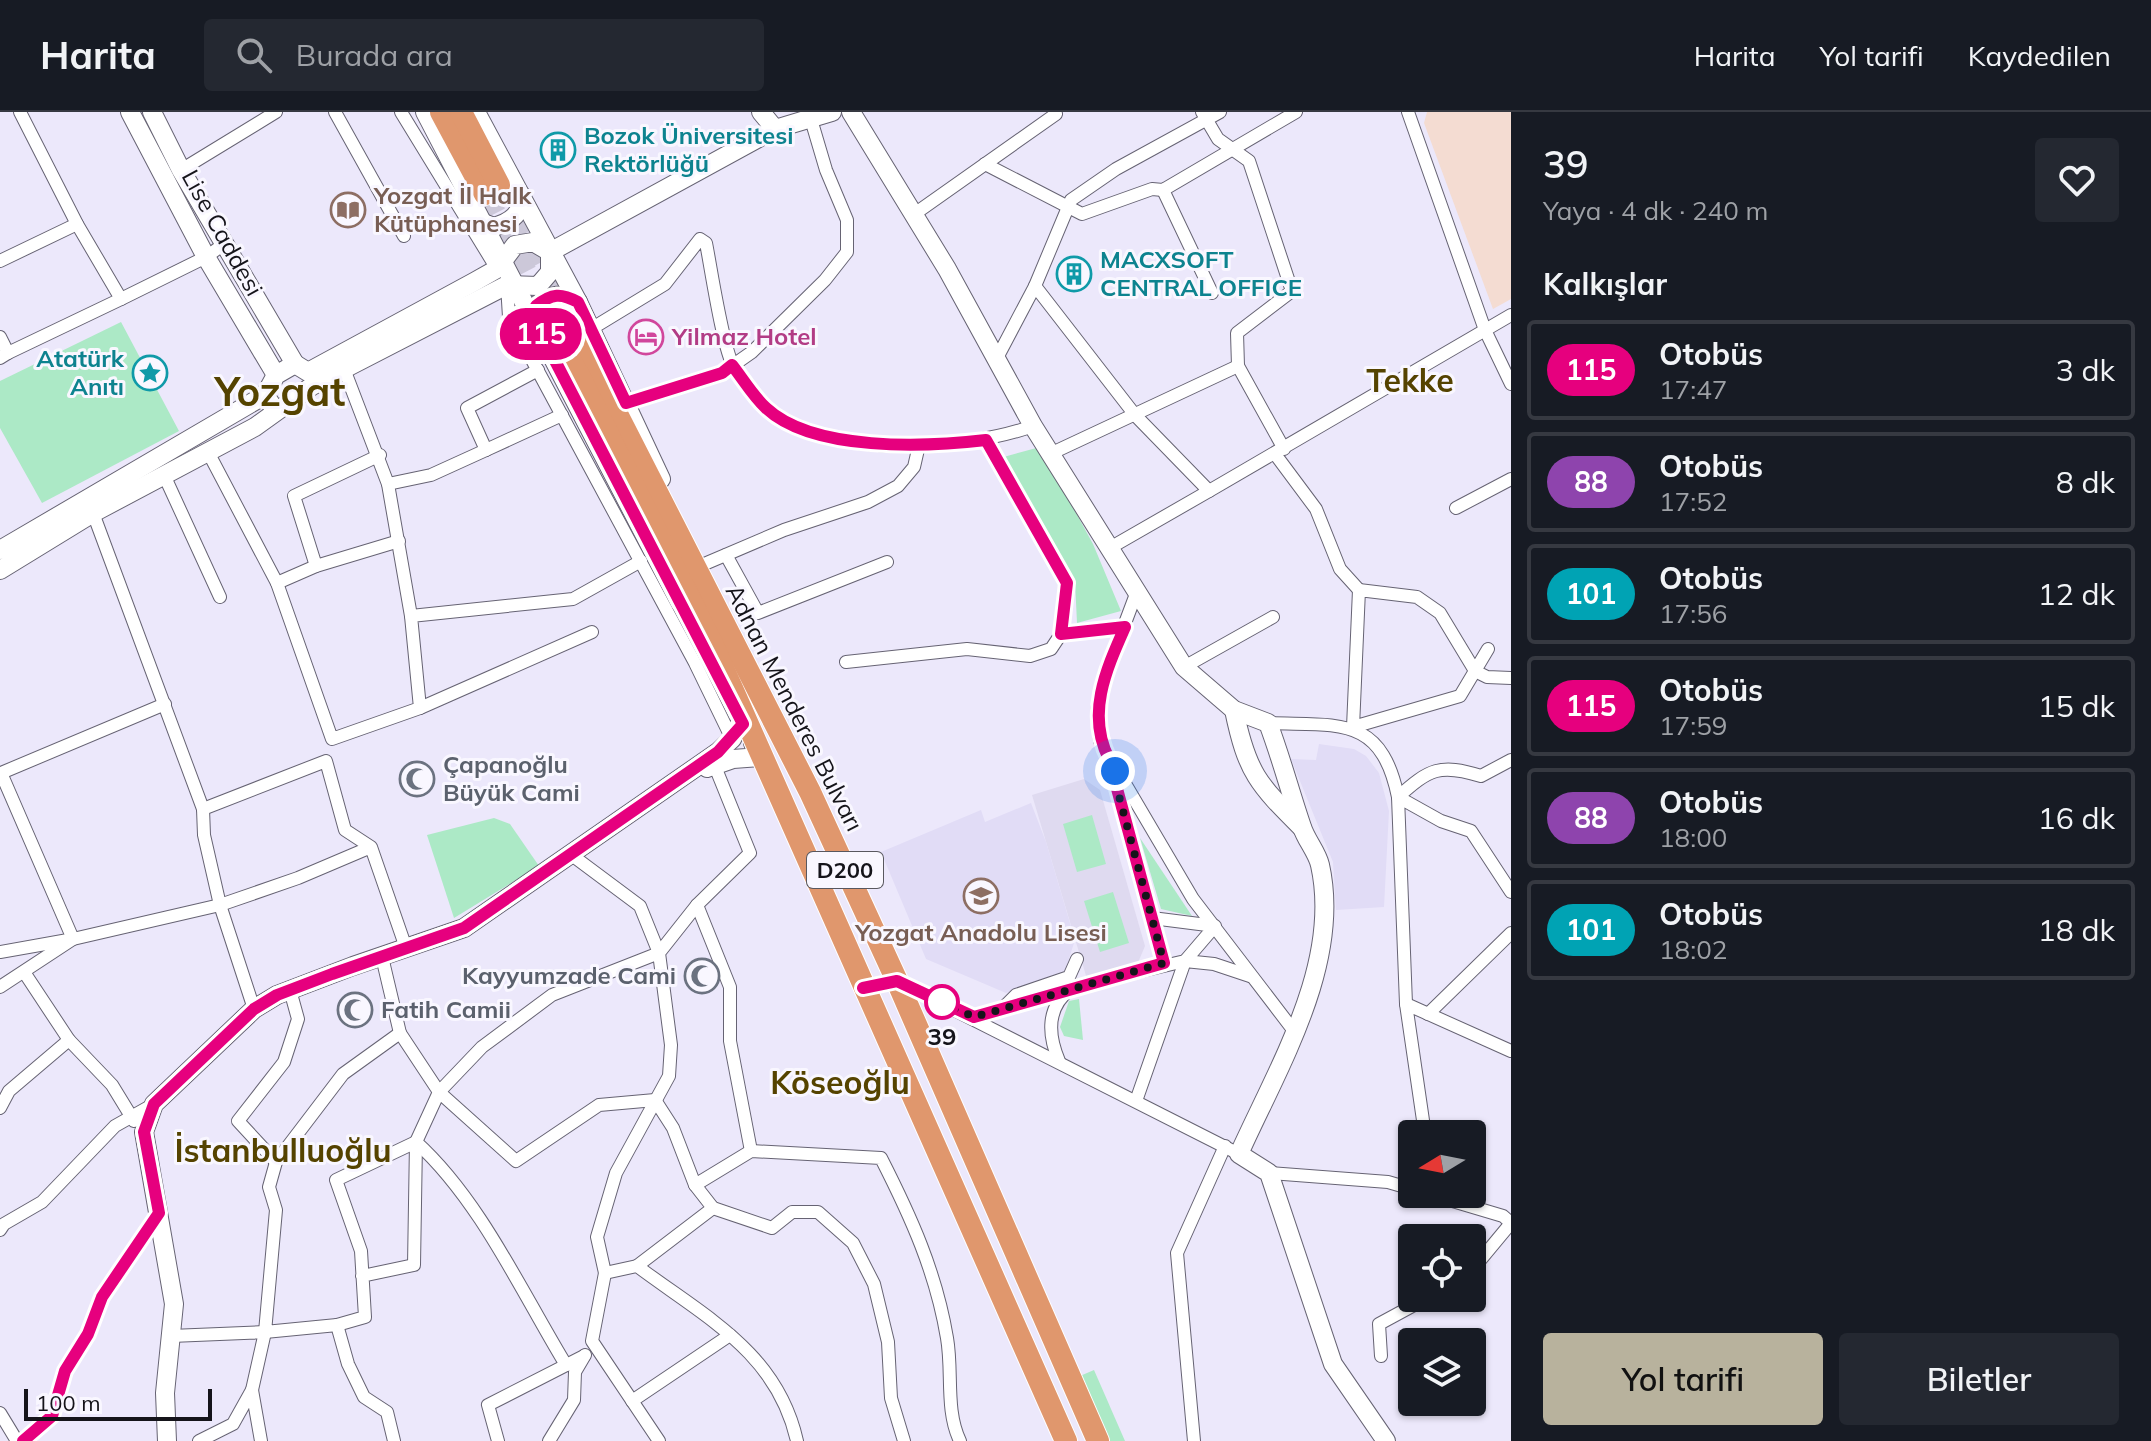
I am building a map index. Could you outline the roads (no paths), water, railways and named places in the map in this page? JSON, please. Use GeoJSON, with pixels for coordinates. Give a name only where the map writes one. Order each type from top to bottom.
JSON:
{"type":"FeatureCollection","features":[{"type":"Feature","properties":{"kind":"highway"},"geometry":{"type":"LineString","coordinates":[[441,112],[492,190],[461,112]]}},
{"type":"Feature","properties":{"kind":"highway","name":"Adnan Menderes Bulvarı"},"geometry":{"type":"LineString","coordinates":[[557,314],[711,641],[743,720],[1066,1441]]}},
{"type":"Feature","properties":{"kind":"highway","name":"Adnan Menderes Bulvarı"},"geometry":{"type":"LineString","coordinates":[[557,314],[810,792],[897,981],[1098,1441]]}},
{"type":"Feature","properties":{"kind":"street"},"geometry":{"type":"LineString","coordinates":[[20,112],[77,224],[121,299]]}},
{"type":"Feature","properties":{"kind":"street","name":"Lise Caddesi"},"geometry":{"type":"LineString","coordinates":[[130,112],[206,257],[276,375]]}},
{"type":"Feature","properties":{"kind":"street","name":"Lise Caddesi"},"geometry":{"type":"LineString","coordinates":[[152,112],[224,244],[305,374]]}},
{"type":"Feature","properties":{"kind":"street"},"geometry":{"type":"LineString","coordinates":[[181,170],[276,112]]}},
{"type":"Feature","properties":{"kind":"street"},"geometry":{"type":"LineString","coordinates":[[335,112],[404,236]]}},
{"type":"Feature","properties":{"kind":"street"},"geometry":{"type":"LineString","coordinates":[[401,112],[506,275],[557,314],[591,329],[810,792]]}},
{"type":"Feature","properties":{"kind":"street"},"geometry":{"type":"LineString","coordinates":[[425,112],[483,223],[506,275],[509,317],[641,561],[732,739]]}},
{"type":"Feature","properties":{"kind":"street"},"geometry":{"type":"LineString","coordinates":[[476,112],[550,252],[557,314]]}},
{"type":"Feature","properties":{"kind":"street"},"geometry":{"type":"LineString","coordinates":[[761,112],[775,129]]}},
{"type":"Feature","properties":{"kind":"street"},"geometry":{"type":"LineString","coordinates":[[550,252],[775,129],[809,114],[832,112]]}},
{"type":"Feature","properties":{"kind":"street"},"geometry":{"type":"LineString","coordinates":[[851,112],[997,358],[1033,426],[1136,594],[1184,667],[1234,710],[1268,723],[1353,727],[1460,696],[1488,649]]}},
{"type":"Feature","properties":{"kind":"street"},"geometry":{"type":"LineString","coordinates":[[997,358],[1035,286],[1071,200],[1204,116],[1220,112]]}},
{"type":"Feature","properties":{"kind":"street"},"geometry":{"type":"LineString","coordinates":[[985,164],[1067,209],[1082,214],[1152,189],[1163,190],[1296,112]]}},
{"type":"Feature","properties":{"kind":"street"},"geometry":{"type":"LineString","coordinates":[[1408,112],[1485,330],[1511,384]]}},
{"type":"Feature","properties":{"kind":"street"},"geometry":{"type":"LineString","coordinates":[[626,403],[722,373],[752,352],[825,280],[847,252],[847,220],[826,170],[809,114]]}},
{"type":"Feature","properties":{"kind":"street"},"geometry":{"type":"LineString","coordinates":[[913,215],[1056,114]]}},
{"type":"Feature","properties":{"kind":"street"},"geometry":{"type":"LineString","coordinates":[[1204,116],[1218,139],[1249,161],[1292,291],[1237,333],[1238,366],[1280,452],[1316,509],[1340,569],[1359,590],[1417,597],[1440,613],[1475,671],[1487,677],[1511,678]]}},
{"type":"Feature","properties":{"kind":"street"},"geometry":{"type":"LineString","coordinates":[[1163,190],[1212,293]]}},
{"type":"Feature","properties":{"kind":"street"},"geometry":{"type":"LineString","coordinates":[[483,223],[494,227],[512,220],[522,207],[522,196]]}},
{"type":"Feature","properties":{"kind":"street"},"geometry":{"type":"LineString","coordinates":[[0,261],[77,224]]}},
{"type":"Feature","properties":{"kind":"street"},"geometry":{"type":"LineString","coordinates":[[591,329],[665,284],[700,239],[706,243],[732,365],[767,409],[807,432],[890,446],[986,440],[1033,426]]}},
{"type":"Feature","properties":{"kind":"street"},"geometry":{"type":"LineString","coordinates":[[0,570],[93,513],[255,427],[270,402],[276,375],[344,369],[506,275],[515,245],[533,242],[550,252]]}},
{"type":"Feature","properties":{"kind":"street"},"geometry":{"type":"LineString","coordinates":[[0,337],[4,356],[206,257],[224,244]]}},
{"type":"Feature","properties":{"kind":"street"},"geometry":{"type":"LineString","coordinates":[[506,275],[527,289],[546,280],[550,272],[550,252]]}},
{"type":"Feature","properties":{"kind":"street"},"geometry":{"type":"LineString","coordinates":[[0,550],[270,402],[305,374],[506,275]]}},
{"type":"Feature","properties":{"kind":"street"},"geometry":{"type":"LineString","coordinates":[[1035,286],[1135,415],[1209,491]]}},
{"type":"Feature","properties":{"kind":"street"},"geometry":{"type":"LineString","coordinates":[[1108,549],[1280,452],[1511,315]]}},
{"type":"Feature","properties":{"kind":"street"},"geometry":{"type":"LineString","coordinates":[[1052,453],[1238,366]]}},
{"type":"Feature","properties":{"kind":"street"},"geometry":{"type":"LineString","coordinates":[[344,369],[380,455],[388,484],[411,616],[420,708]]}},
{"type":"Feature","properties":{"kind":"street"},"geometry":{"type":"LineString","coordinates":[[486,450],[467,408],[538,370]]}},
{"type":"Feature","properties":{"kind":"street"},"geometry":{"type":"LineString","coordinates":[[388,484],[431,475],[562,415]]}},
{"type":"Feature","properties":{"kind":"street"},"geometry":{"type":"LineString","coordinates":[[846,662],[967,649],[1030,656],[1051,649],[1061,634],[1067,583],[986,440]]}},
{"type":"Feature","properties":{"kind":"street"},"geometry":{"type":"LineString","coordinates":[[702,565],[784,530],[868,502],[898,486],[914,467],[919,445]]}},
{"type":"Feature","properties":{"kind":"street"},"geometry":{"type":"LineString","coordinates":[[208,452],[277,583],[332,739],[326,761],[345,830],[371,847],[405,945]]}},
{"type":"Feature","properties":{"kind":"street"},"geometry":{"type":"LineString","coordinates":[[316,566],[294,496],[380,455]]}},
{"type":"Feature","properties":{"kind":"street"},"geometry":{"type":"LineString","coordinates":[[164,475],[220,597]]}},
{"type":"Feature","properties":{"kind":"street"},"geometry":{"type":"LineString","coordinates":[[1456,508],[1511,479]]}},
{"type":"Feature","properties":{"kind":"street"},"geometry":{"type":"LineString","coordinates":[[93,513],[203,809],[204,835],[220,905],[254,1009]]}},
{"type":"Feature","properties":{"kind":"street"},"geometry":{"type":"LineString","coordinates":[[277,583],[316,566],[399,541]]}},
{"type":"Feature","properties":{"kind":"street"},"geometry":{"type":"LineString","coordinates":[[726,555],[758,613],[887,562]]}},
{"type":"Feature","properties":{"kind":"street"},"geometry":{"type":"LineString","coordinates":[[411,616],[573,599],[641,561]]}},
{"type":"Feature","properties":{"kind":"street"},"geometry":{"type":"LineString","coordinates":[[1353,727],[1359,590]]}},
{"type":"Feature","properties":{"kind":"street"},"geometry":{"type":"LineString","coordinates":[[1136,594],[1104,679],[1097,710],[1100,741],[1193,899],[1294,1031]]}},
{"type":"Feature","properties":{"kind":"street"},"geometry":{"type":"LineString","coordinates":[[1184,667],[1273,617]]}},
{"type":"Feature","properties":{"kind":"street"},"geometry":{"type":"LineString","coordinates":[[1061,634],[1125,627]]}},
{"type":"Feature","properties":{"kind":"street"},"geometry":{"type":"LineString","coordinates":[[332,739],[420,708],[592,632]]}},
{"type":"Feature","properties":{"kind":"street"},"geometry":{"type":"LineString","coordinates":[[73,939],[0,772],[165,704]]}},
{"type":"Feature","properties":{"kind":"street"},"geometry":{"type":"LineString","coordinates":[[1234,710],[1242,753],[1261,787],[1302,828]]}},
{"type":"Feature","properties":{"kind":"street"},"geometry":{"type":"LineString","coordinates":[[1,1224],[42,1202],[115,1126],[154,1104],[254,1009],[290,990],[382,957],[405,945],[464,928],[573,856],[670,786],[732,739],[743,720]]}},
{"type":"Feature","properties":{"kind":"street"},"geometry":{"type":"LineString","coordinates":[[1194,1441],[1177,1253],[1294,1031],[1319,968],[1324,921],[1320,864],[1302,828],[1295,796],[1268,723]]}},
{"type":"Feature","properties":{"kind":"street"},"geometry":{"type":"LineString","coordinates":[[1353,727],[1377,744],[1398,797],[1406,1004],[1423,1120]]}},
{"type":"Feature","properties":{"kind":"street"},"geometry":{"type":"LineString","coordinates":[[670,786],[714,764],[760,757]]}},
{"type":"Feature","properties":{"kind":"street"},"geometry":{"type":"LineString","coordinates":[[1109,759],[1164,963]]}},
{"type":"Feature","properties":{"kind":"street"},"geometry":{"type":"LineString","coordinates":[[1398,797],[1428,772],[1446,768],[1481,776],[1511,760]]}},
{"type":"Feature","properties":{"kind":"street"},"geometry":{"type":"LineString","coordinates":[[203,809],[326,761]]}},
{"type":"Feature","properties":{"kind":"street"},"geometry":{"type":"LineString","coordinates":[[362,1276],[414,1265],[416,1142],[439,1092],[482,1047],[552,995],[659,953],[697,905],[750,853],[714,764]]}},
{"type":"Feature","properties":{"kind":"street"},"geometry":{"type":"LineString","coordinates":[[1398,797],[1441,821],[1471,831],[1511,892]]}},
{"type":"Feature","properties":{"kind":"street"},"geometry":{"type":"LineString","coordinates":[[0,952],[73,939],[220,905],[298,878],[371,847]]}},
{"type":"Feature","properties":{"kind":"street"},"geometry":{"type":"LineString","coordinates":[[549,1441],[574,1400],[575,1372],[592,1341],[605,1273],[597,1237],[612,1185],[669,1076],[671,1045],[659,953],[640,906],[573,856]]}},
{"type":"Feature","properties":{"kind":"street"},"geometry":{"type":"LineString","coordinates":[[697,905],[730,987],[730,1041],[751,1151]]}},
{"type":"Feature","properties":{"kind":"street"},"geometry":{"type":"LineString","coordinates":[[1152,918],[1215,926]]}},
{"type":"Feature","properties":{"kind":"street"},"geometry":{"type":"LineString","coordinates":[[1136,1101],[1185,961],[1215,926]]}},
{"type":"Feature","properties":{"kind":"street"},"geometry":{"type":"LineString","coordinates":[[1428,1014],[1511,933]]}},
{"type":"Feature","properties":{"kind":"street"},"geometry":{"type":"LineString","coordinates":[[0,987],[73,939]]}},
{"type":"Feature","properties":{"kind":"street"},"geometry":{"type":"LineString","coordinates":[[382,957],[400,1033],[439,1092],[516,1161],[599,1105],[655,1100]]}},
{"type":"Feature","properties":{"kind":"street"},"geometry":{"type":"LineString","coordinates":[[1003,1009],[1016,995],[1069,977],[1077,959]]}},
{"type":"Feature","properties":{"kind":"street"},"geometry":{"type":"LineString","coordinates":[[974,1017],[1164,963],[1185,961],[1214,964],[1250,976]]}},
{"type":"Feature","properties":{"kind":"street"},"geometry":{"type":"LineString","coordinates":[[24,972],[69,1040],[112,1085],[144,1132]]}},
{"type":"Feature","properties":{"kind":"street"},"geometry":{"type":"LineString","coordinates":[[863,988],[897,981],[974,1017],[1232,1150],[1269,1173],[1398,1185]]}},
{"type":"Feature","properties":{"kind":"street"},"geometry":{"type":"LineString","coordinates":[[1059,1061],[1050,1041],[1050,1025],[1055,1007],[1073,987]]}},
{"type":"Feature","properties":{"kind":"street"},"geometry":{"type":"LineString","coordinates":[[276,1162],[238,1121],[284,1062],[298,1019],[290,990]]}},
{"type":"Feature","properties":{"kind":"street"},"geometry":{"type":"LineString","coordinates":[[1406,1004],[1511,1051]]}},
{"type":"Feature","properties":{"kind":"street"},"geometry":{"type":"LineString","coordinates":[[199,1441],[233,1424],[252,1390],[265,1332],[276,1210],[269,1187],[276,1162],[343,1074],[400,1033]]}},
{"type":"Feature","properties":{"kind":"street"},"geometry":{"type":"LineString","coordinates":[[0,1108],[9,1091],[69,1040]]}},
{"type":"Feature","properties":{"kind":"street"},"geometry":{"type":"LineString","coordinates":[[655,1100],[673,1128],[695,1185],[713,1208],[772,1228],[792,1212],[818,1212],[853,1243],[874,1284],[888,1342],[891,1398],[904,1441]]}},
{"type":"Feature","properties":{"kind":"street"},"geometry":{"type":"LineString","coordinates":[[154,1104],[144,1132],[174,1304],[165,1393],[167,1441]]}},
{"type":"Feature","properties":{"kind":"street"},"geometry":{"type":"LineString","coordinates":[[171,1336],[337,1325],[365,1317],[361,1251],[336,1180],[416,1142]]}},
{"type":"Feature","properties":{"kind":"street"},"geometry":{"type":"LineString","coordinates":[[416,1142],[444,1167],[469,1202],[566,1365]]}},
{"type":"Feature","properties":{"kind":"street"},"geometry":{"type":"LineString","coordinates":[[695,1185],[751,1151],[881,1158],[919,1233],[937,1287],[950,1359],[952,1424],[960,1441]]}},
{"type":"Feature","properties":{"kind":"street"},"geometry":{"type":"LineString","coordinates":[[1269,1173],[1333,1364],[1386,1441]]}},
{"type":"Feature","properties":{"kind":"street"},"geometry":{"type":"LineString","coordinates":[[605,1273],[637,1266],[713,1208]]}},
{"type":"Feature","properties":{"kind":"street"},"geometry":{"type":"LineString","coordinates":[[1475,1208],[1509,1219],[1486,1251]]}},
{"type":"Feature","properties":{"kind":"street"},"geometry":{"type":"LineString","coordinates":[[0,1413],[20,1441],[52,1416],[65,1371],[88,1334],[102,1297],[159,1213]]}},
{"type":"Feature","properties":{"kind":"street"},"geometry":{"type":"LineString","coordinates":[[637,1266],[753,1353],[778,1388],[797,1441]]}},
{"type":"Feature","properties":{"kind":"street"},"geometry":{"type":"LineString","coordinates":[[1381,1356],[1379,1324],[1401,1312]]}},
{"type":"Feature","properties":{"kind":"street"},"geometry":{"type":"LineString","coordinates":[[337,1325],[348,1364],[364,1397],[387,1412],[394,1441]]}},
{"type":"Feature","properties":{"kind":"street"},"geometry":{"type":"LineString","coordinates":[[632,1401],[730,1335]]}},
{"type":"Feature","properties":{"kind":"street"},"geometry":{"type":"LineString","coordinates":[[592,1341],[659,1441]]}},
{"type":"Feature","properties":{"kind":"street"},"geometry":{"type":"LineString","coordinates":[[498,1441],[488,1405],[584,1356]]}},
{"type":"Feature","properties":{"kind":"street"},"geometry":{"type":"LineString","coordinates":[[252,1390],[261,1441]]}},
{"type":"Feature","properties":{"kind":"tunnel"},"geometry":{"type":"LineString","coordinates":[[499,185],[565,312]]}},
{"type":"Feature","properties":{"kind":"tunnel"},"geometry":{"type":"LineString","coordinates":[[485,194],[552,322]]}},
{"type":"Feature","properties":{"kind":"place","name":"Bozok Üniversitesi Rektörlüğü"},"geometry":{"type":"Point","coordinates":[558,150]}},
{"type":"Feature","properties":{"kind":"place","name":"Yozgat İl Halk Kütüphanesi"},"geometry":{"type":"Point","coordinates":[348,210]}},
{"type":"Feature","properties":{"kind":"place","name":"MACXSOFT CENTRAL OFFICE"},"geometry":{"type":"Point","coordinates":[1074,274]}},
{"type":"Feature","properties":{"kind":"place","name":"Yilmaz Hotel"},"geometry":{"type":"Point","coordinates":[646,337]}},
{"type":"Feature","properties":{"kind":"place","name":"Atatürk Anıtı"},"geometry":{"type":"Point","coordinates":[150,373]}},
{"type":"Feature","properties":{"kind":"place","name":"Çapanoğlu Büyük Cami"},"geometry":{"type":"Point","coordinates":[417,779]}},
{"type":"Feature","properties":{"kind":"place","name":"Yozgat Anadolu Lisesi"},"geometry":{"type":"Point","coordinates":[981,896]}},
{"type":"Feature","properties":{"kind":"place","name":"Kayyumzade Cami"},"geometry":{"type":"Point","coordinates":[702,976]}},
{"type":"Feature","properties":{"kind":"place","name":"39"},"geometry":{"type":"Point","coordinates":[942,1002]}},
{"type":"Feature","properties":{"kind":"place","name":"Fatih Camii"},"geometry":{"type":"Point","coordinates":[355,1010]}},
{"type":"Feature","properties":{"kind":"district","name":"Tekke"},"geometry":{"type":"Point","coordinates":[1410,381]}},
{"type":"Feature","properties":{"kind":"district","name":"Yozgat"},"geometry":{"type":"Point","coordinates":[280,392]}},
{"type":"Feature","properties":{"kind":"district","name":"Köseoğlu"},"geometry":{"type":"Point","coordinates":[840,1083]}},
{"type":"Feature","properties":{"kind":"district","name":"İstanbulluoğlu"},"geometry":{"type":"Point","coordinates":[283,1151]}}]}
